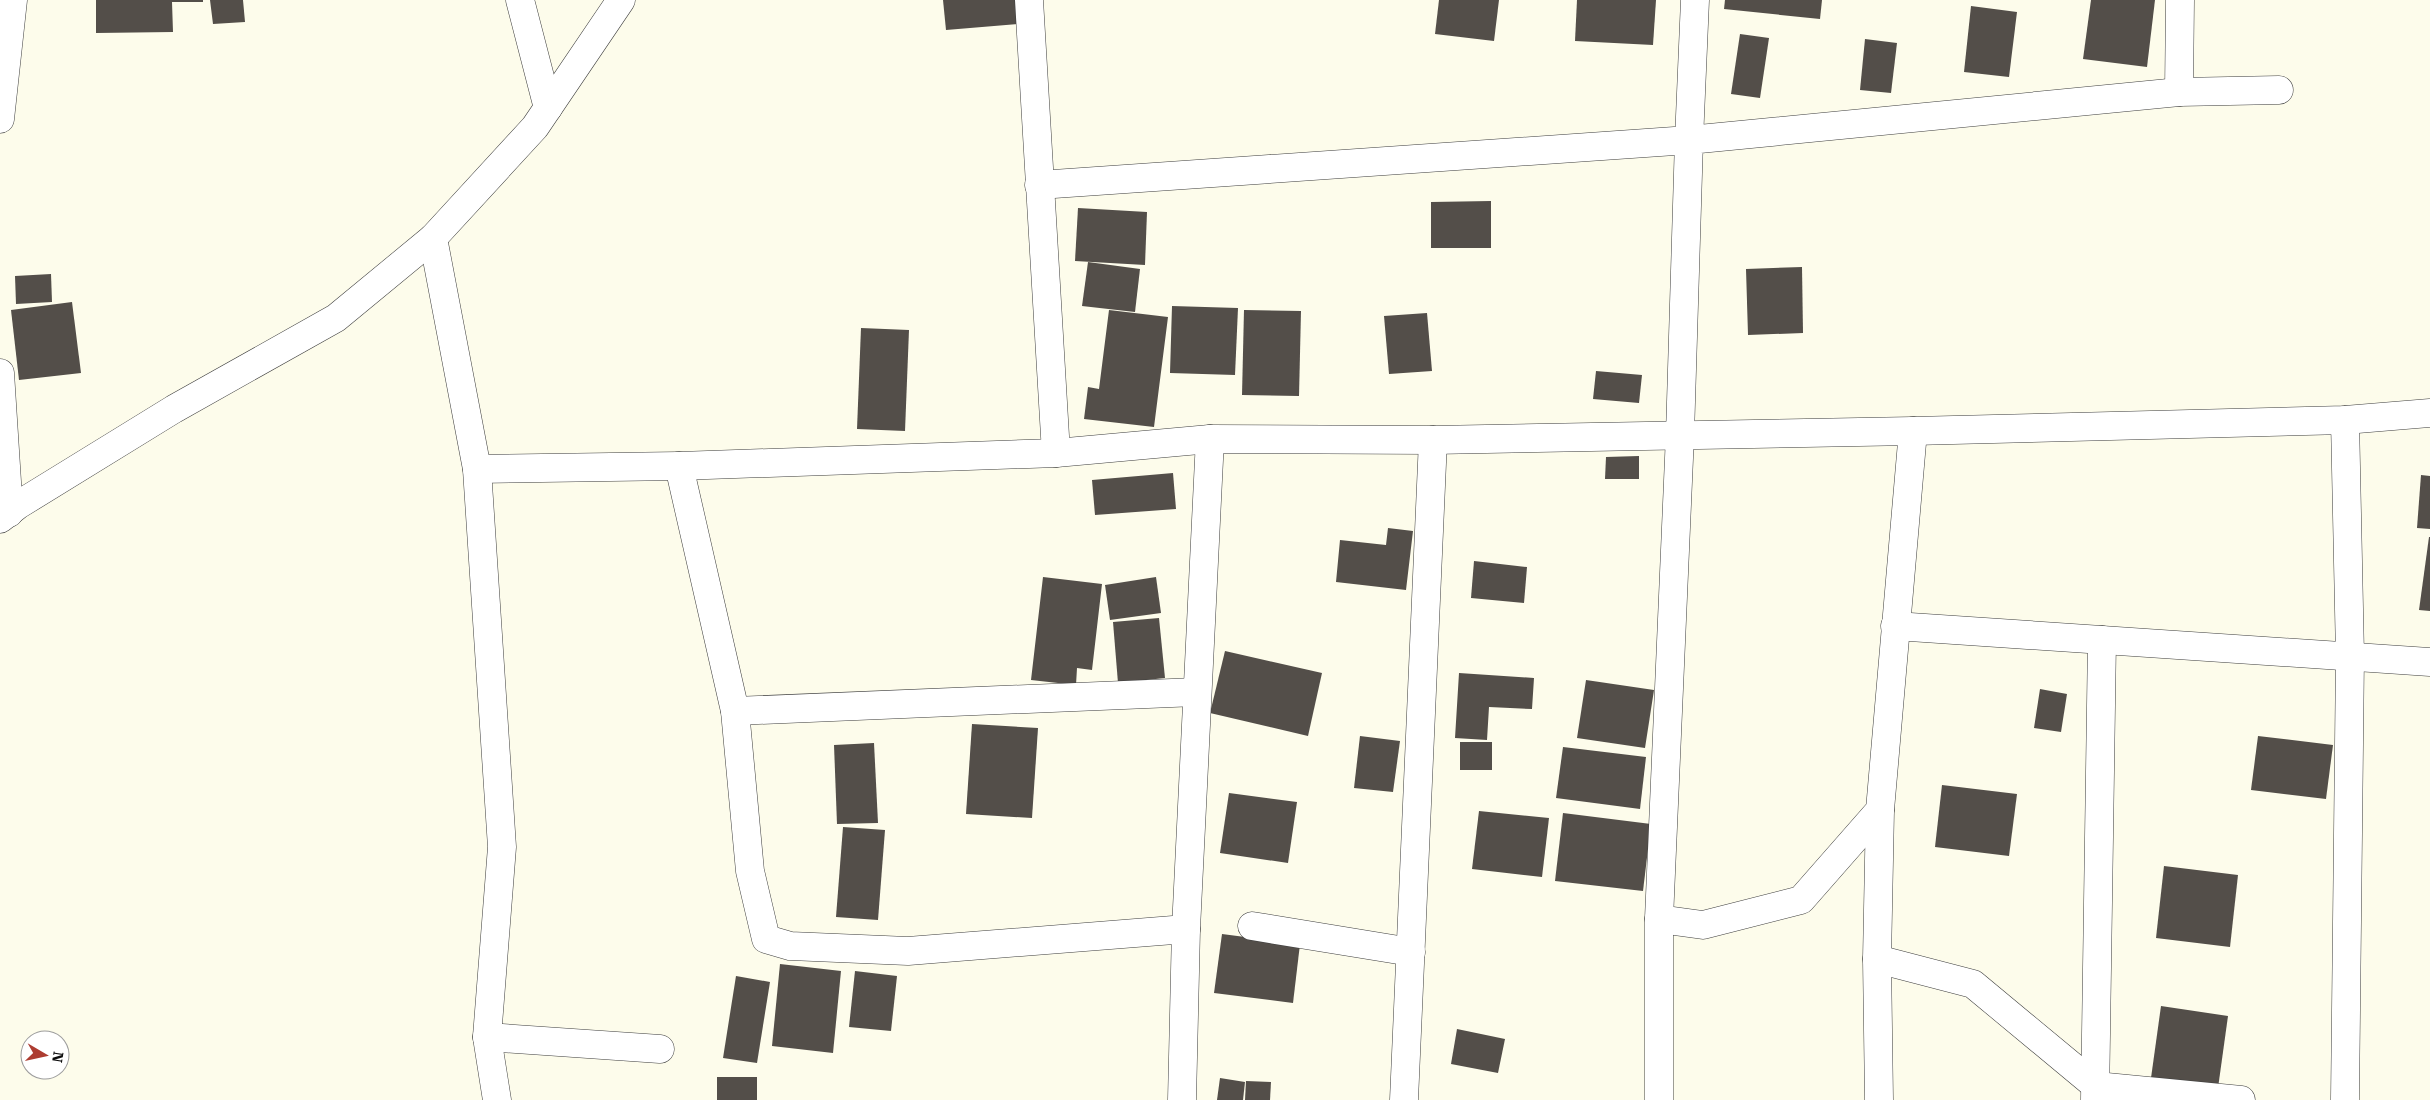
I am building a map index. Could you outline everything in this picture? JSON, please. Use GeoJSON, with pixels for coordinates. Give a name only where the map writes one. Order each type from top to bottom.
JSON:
{"type":"FeatureCollection","features":[{"type":"Feature","properties":{"kind":"street"},"geometry":{"type":"LineString","coordinates":[[0,120],[13,0]]}},
{"type":"Feature","properties":{"kind":"street"},"geometry":{"type":"LineString","coordinates":[[520,0],[548,108]]}},
{"type":"Feature","properties":{"kind":"street"},"geometry":{"type":"LineString","coordinates":[[4,516],[174,409],[336,318],[433,238],[535,127],[621,0]]}},
{"type":"Feature","properties":{"kind":"street"},"geometry":{"type":"LineString","coordinates":[[1029,0],[1056,453]]}},
{"type":"Feature","properties":{"kind":"street"},"geometry":{"type":"LineString","coordinates":[[1659,1100],[1659,919],[1680,435],[1695,0]]}},
{"type":"Feature","properties":{"kind":"street"},"geometry":{"type":"LineString","coordinates":[[2179,92],[2180,0]]}},
{"type":"Feature","properties":{"kind":"street"},"geometry":{"type":"LineString","coordinates":[[1039,185],[1689,140],[2179,92],[2279,90]]}},
{"type":"Feature","properties":{"kind":"street"},"geometry":{"type":"LineString","coordinates":[[433,238],[478,469],[502,847],[487,1037],[497,1100]]}},
{"type":"Feature","properties":{"kind":"street"},"geometry":{"type":"LineString","coordinates":[[0,373],[4,516]]}},
{"type":"Feature","properties":{"kind":"street"},"geometry":{"type":"LineString","coordinates":[[478,469],[679,466],[1056,453],[1210,439],[1433,440],[1913,431],[2345,420],[2430,413]]}},
{"type":"Feature","properties":{"kind":"street"},"geometry":{"type":"LineString","coordinates":[[2345,420],[2350,656],[2345,1100]]}},
{"type":"Feature","properties":{"kind":"street"},"geometry":{"type":"LineString","coordinates":[[1879,1100],[1877,959],[1880,810],[1913,431]]}},
{"type":"Feature","properties":{"kind":"street"},"geometry":{"type":"LineString","coordinates":[[1182,1100],[1186,929],[1196,692],[1210,439]]}},
{"type":"Feature","properties":{"kind":"street"},"geometry":{"type":"LineString","coordinates":[[1404,1100],[1433,440]]}},
{"type":"Feature","properties":{"kind":"street"},"geometry":{"type":"LineString","coordinates":[[679,466],[735,711],[750,871],[766,939],[790,946],[908,951],[1186,929]]}},
{"type":"Feature","properties":{"kind":"street"},"geometry":{"type":"LineString","coordinates":[[1895,626],[2430,662]]}},
{"type":"Feature","properties":{"kind":"street"},"geometry":{"type":"LineString","coordinates":[[2096,1093],[2102,640]]}},
{"type":"Feature","properties":{"kind":"street"},"geometry":{"type":"LineString","coordinates":[[735,711],[1196,692]]}},
{"type":"Feature","properties":{"kind":"street"},"geometry":{"type":"LineString","coordinates":[[1659,919],[1703,925],[1801,900],[1880,810]]}},
{"type":"Feature","properties":{"kind":"street"},"geometry":{"type":"LineString","coordinates":[[1252,926],[1411,952]]}},
{"type":"Feature","properties":{"kind":"street"},"geometry":{"type":"LineString","coordinates":[[1877,959],[1973,984],[2096,1093],[2241,1100]]}},
{"type":"Feature","properties":{"kind":"street"},"geometry":{"type":"LineString","coordinates":[[487,1037],[660,1049]]}},
{"type":"Feature","properties":{"kind":"building"},"geometry":{"type":"Polygon","coordinates":[[[96,0],[203,0],[203,2],[172,2],[173,32],[96,33],[96,0]]]}},
{"type":"Feature","properties":{"kind":"building"},"geometry":{"type":"Polygon","coordinates":[[[210,0],[243,0],[245,22],[213,24],[210,0]]]}},
{"type":"Feature","properties":{"kind":"building"},"geometry":{"type":"Polygon","coordinates":[[[943,0],[1017,0],[1019,24],[946,30],[943,0]]]}},
{"type":"Feature","properties":{"kind":"building"},"geometry":{"type":"Polygon","coordinates":[[[1439,0],[1499,0],[1494,41],[1435,34],[1439,0]]]}},
{"type":"Feature","properties":{"kind":"building"},"geometry":{"type":"Polygon","coordinates":[[[1577,0],[1656,0],[1653,45],[1575,41],[1577,0]]]}},
{"type":"Feature","properties":{"kind":"building"},"geometry":{"type":"Polygon","coordinates":[[[1725,0],[1822,0],[1820,19],[1724,9],[1725,0]]]}},
{"type":"Feature","properties":{"kind":"building"},"geometry":{"type":"Polygon","coordinates":[[[2091,0],[2155,0],[2147,67],[2083,59],[2091,0]]]}},
{"type":"Feature","properties":{"kind":"building"},"geometry":{"type":"Polygon","coordinates":[[[1971,6],[2017,12],[2009,77],[1964,72],[1971,6]]]}},
{"type":"Feature","properties":{"kind":"building"},"geometry":{"type":"Polygon","coordinates":[[[1740,34],[1769,38],[1760,98],[1731,94],[1740,34]]]}},
{"type":"Feature","properties":{"kind":"building"},"geometry":{"type":"Polygon","coordinates":[[[1865,39],[1897,43],[1891,93],[1860,90],[1865,39]]]}},
{"type":"Feature","properties":{"kind":"building"},"geometry":{"type":"Polygon","coordinates":[[[1491,201],[1491,248],[1431,248],[1431,202],[1491,201]]]}},
{"type":"Feature","properties":{"kind":"building"},"geometry":{"type":"Polygon","coordinates":[[[1078,208],[1147,212],[1145,265],[1075,261],[1078,208]]]}},
{"type":"Feature","properties":{"kind":"building"},"geometry":{"type":"Polygon","coordinates":[[[1088,262],[1140,269],[1135,312],[1082,306],[1088,262]]]}},
{"type":"Feature","properties":{"kind":"building"},"geometry":{"type":"Polygon","coordinates":[[[1802,267],[1803,333],[1748,335],[1746,269],[1802,267]]]}},
{"type":"Feature","properties":{"kind":"building"},"geometry":{"type":"Polygon","coordinates":[[[51,274],[52,302],[16,304],[15,276],[51,274]]]}},
{"type":"Feature","properties":{"kind":"building"},"geometry":{"type":"Polygon","coordinates":[[[72,302],[81,373],[19,380],[11,310],[72,302]]]}},
{"type":"Feature","properties":{"kind":"building"},"geometry":{"type":"Polygon","coordinates":[[[1172,306],[1238,308],[1235,375],[1170,373],[1172,306]]]}},
{"type":"Feature","properties":{"kind":"building"},"geometry":{"type":"Polygon","coordinates":[[[1109,310],[1168,317],[1154,427],[1084,419],[1088,387],[1099,389],[1109,310]]]}},
{"type":"Feature","properties":{"kind":"building"},"geometry":{"type":"Polygon","coordinates":[[[1244,310],[1301,311],[1299,396],[1242,395],[1244,310]]]}},
{"type":"Feature","properties":{"kind":"building"},"geometry":{"type":"Polygon","coordinates":[[[1427,313],[1432,371],[1389,374],[1384,316],[1427,313]]]}},
{"type":"Feature","properties":{"kind":"building"},"geometry":{"type":"Polygon","coordinates":[[[861,328],[909,330],[905,431],[857,429],[861,328]]]}},
{"type":"Feature","properties":{"kind":"building"},"geometry":{"type":"Polygon","coordinates":[[[1596,371],[1642,375],[1639,403],[1593,399],[1596,371]]]}},
{"type":"Feature","properties":{"kind":"building"},"geometry":{"type":"Polygon","coordinates":[[[1639,456],[1639,479],[1605,479],[1606,457],[1639,456]]]}},
{"type":"Feature","properties":{"kind":"building"},"geometry":{"type":"Polygon","coordinates":[[[1173,473],[1176,509],[1095,515],[1092,480],[1173,473]]]}},
{"type":"Feature","properties":{"kind":"building"},"geometry":{"type":"Polygon","coordinates":[[[2421,475],[2430,476],[2430,529],[2417,528],[2421,475]]]}},
{"type":"Feature","properties":{"kind":"building"},"geometry":{"type":"Polygon","coordinates":[[[1388,528],[1413,531],[1406,590],[1336,582],[1340,540],[1386,545],[1388,528]]]}},
{"type":"Feature","properties":{"kind":"building"},"geometry":{"type":"Polygon","coordinates":[[[2430,537],[2430,611],[2419,610],[2430,537]]]}},
{"type":"Feature","properties":{"kind":"building"},"geometry":{"type":"Polygon","coordinates":[[[1474,561],[1527,567],[1524,603],[1471,598],[1474,561]]]}},
{"type":"Feature","properties":{"kind":"building"},"geometry":{"type":"Polygon","coordinates":[[[1043,577],[1102,584],[1092,670],[1077,668],[1076,685],[1031,680],[1043,577]]]}},
{"type":"Feature","properties":{"kind":"building"},"geometry":{"type":"Polygon","coordinates":[[[1156,577],[1161,613],[1110,620],[1105,585],[1156,577]]]}},
{"type":"Feature","properties":{"kind":"building"},"geometry":{"type":"Polygon","coordinates":[[[1159,618],[1165,678],[1118,683],[1113,622],[1159,618]]]}},
{"type":"Feature","properties":{"kind":"building"},"geometry":{"type":"Polygon","coordinates":[[[1225,651],[1322,673],[1308,736],[1210,713],[1225,651]]]}},
{"type":"Feature","properties":{"kind":"building"},"geometry":{"type":"Polygon","coordinates":[[[1459,673],[1534,678],[1532,709],[1489,707],[1487,740],[1455,738],[1459,673]]]}},
{"type":"Feature","properties":{"kind":"building"},"geometry":{"type":"Polygon","coordinates":[[[1586,680],[1654,690],[1645,748],[1577,738],[1586,680]]]}},
{"type":"Feature","properties":{"kind":"building"},"geometry":{"type":"Polygon","coordinates":[[[2040,689],[2067,694],[2061,732],[2034,728],[2040,689]]]}},
{"type":"Feature","properties":{"kind":"building"},"geometry":{"type":"Polygon","coordinates":[[[972,724],[1038,728],[1032,818],[966,814],[972,724]]]}},
{"type":"Feature","properties":{"kind":"building"},"geometry":{"type":"Polygon","coordinates":[[[1360,736],[1400,741],[1393,792],[1354,788],[1360,736]]]}},
{"type":"Feature","properties":{"kind":"building"},"geometry":{"type":"Polygon","coordinates":[[[2258,736],[2333,745],[2326,799],[2251,790],[2258,736]]]}},
{"type":"Feature","properties":{"kind":"building"},"geometry":{"type":"Polygon","coordinates":[[[1460,742],[1492,742],[1492,770],[1460,770],[1460,742]]]}},
{"type":"Feature","properties":{"kind":"building"},"geometry":{"type":"Polygon","coordinates":[[[874,743],[878,823],[837,824],[834,745],[874,743]]]}},
{"type":"Feature","properties":{"kind":"building"},"geometry":{"type":"Polygon","coordinates":[[[1563,747],[1646,757],[1640,809],[1556,798],[1563,747]]]}},
{"type":"Feature","properties":{"kind":"building"},"geometry":{"type":"Polygon","coordinates":[[[1942,785],[2017,794],[2009,856],[1935,847],[1942,785]]]}},
{"type":"Feature","properties":{"kind":"building"},"geometry":{"type":"Polygon","coordinates":[[[1229,793],[1297,802],[1288,863],[1220,853],[1229,793]]]}},
{"type":"Feature","properties":{"kind":"building"},"geometry":{"type":"Polygon","coordinates":[[[1479,811],[1549,818],[1542,877],[1472,869],[1479,811]]]}},
{"type":"Feature","properties":{"kind":"building"},"geometry":{"type":"Polygon","coordinates":[[[1563,813],[1651,824],[1643,891],[1555,881],[1563,813]]]}},
{"type":"Feature","properties":{"kind":"building"},"geometry":{"type":"Polygon","coordinates":[[[843,827],[885,830],[878,920],[836,917],[843,827]]]}},
{"type":"Feature","properties":{"kind":"building"},"geometry":{"type":"Polygon","coordinates":[[[2164,866],[2238,875],[2230,947],[2156,938],[2164,866]]]}},
{"type":"Feature","properties":{"kind":"building"},"geometry":{"type":"Polygon","coordinates":[[[1222,934],[1300,944],[1293,1003],[1214,993],[1222,934]]]}},
{"type":"Feature","properties":{"kind":"building"},"geometry":{"type":"Polygon","coordinates":[[[780,964],[841,971],[833,1053],[772,1046],[780,964]]]}},
{"type":"Feature","properties":{"kind":"building"},"geometry":{"type":"Polygon","coordinates":[[[855,971],[897,976],[891,1031],[849,1027],[855,971]]]}},
{"type":"Feature","properties":{"kind":"building"},"geometry":{"type":"Polygon","coordinates":[[[736,976],[770,982],[757,1063],[723,1058],[736,976]]]}},
{"type":"Feature","properties":{"kind":"building"},"geometry":{"type":"Polygon","coordinates":[[[2161,1006],[2228,1016],[2218,1088],[2151,1078],[2161,1006]]]}},
{"type":"Feature","properties":{"kind":"building"},"geometry":{"type":"Polygon","coordinates":[[[1457,1029],[1505,1039],[1498,1073],[1451,1064],[1457,1029]]]}},
{"type":"Feature","properties":{"kind":"building"},"geometry":{"type":"Polygon","coordinates":[[[717,1077],[757,1077],[757,1100],[717,1100],[717,1077]]]}},
{"type":"Feature","properties":{"kind":"building"},"geometry":{"type":"Polygon","coordinates":[[[1220,1078],[1245,1082],[1243,1100],[1217,1100],[1220,1078]]]}},
{"type":"Feature","properties":{"kind":"building"},"geometry":{"type":"Polygon","coordinates":[[[1246,1081],[1271,1082],[1270,1100],[1245,1100],[1246,1081]]]}}]}
